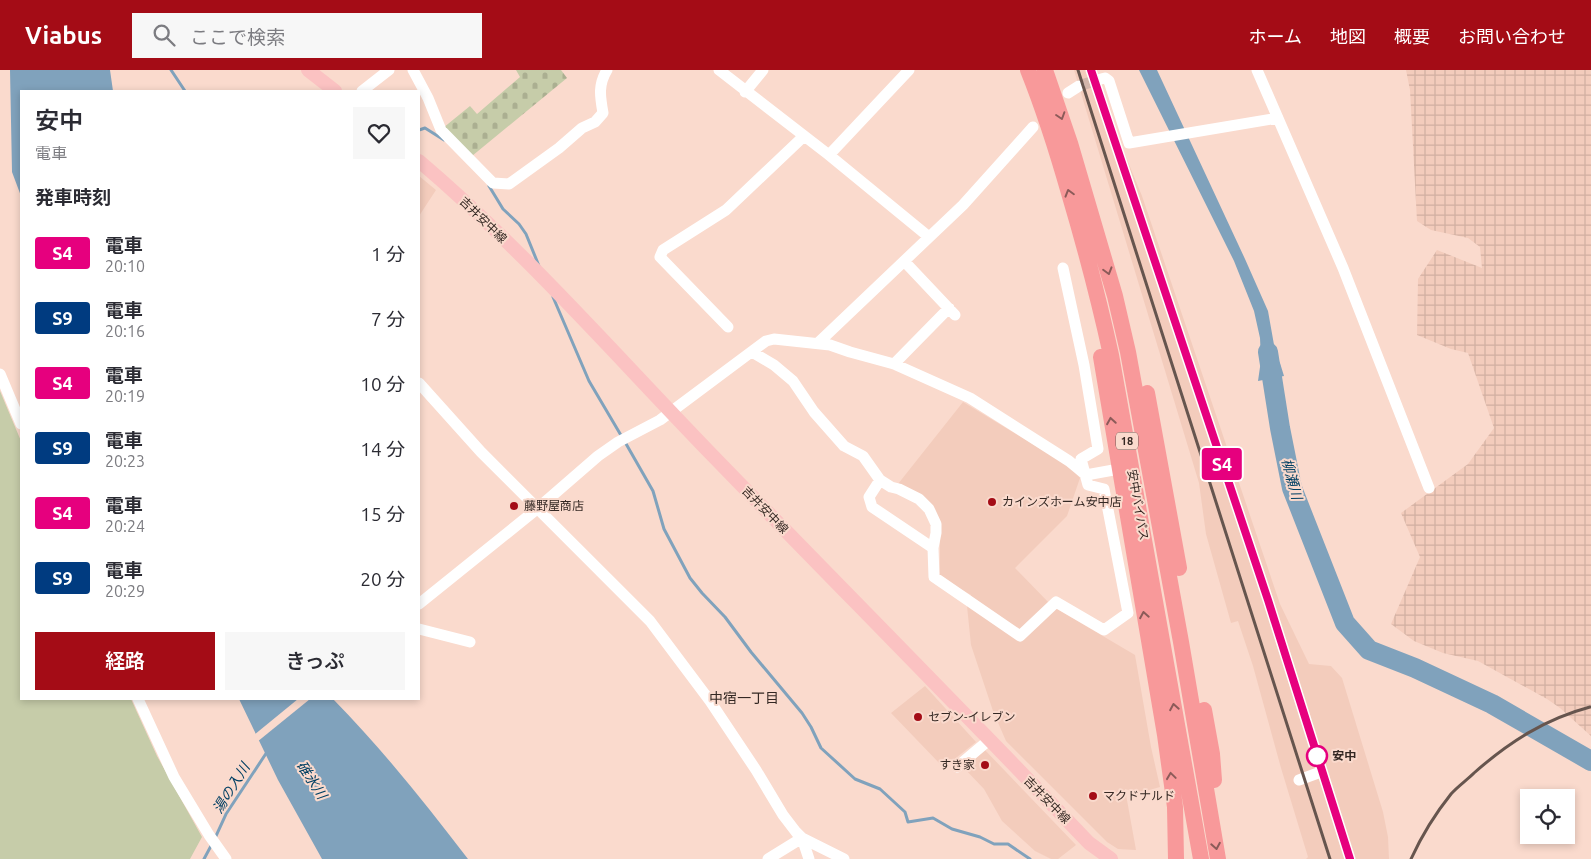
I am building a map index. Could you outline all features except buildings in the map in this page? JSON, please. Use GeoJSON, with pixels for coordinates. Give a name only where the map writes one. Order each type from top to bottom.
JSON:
{"type":"FeatureCollection","features":[{"type":"Feature","properties":{"kind":"highway","name":"安中バイパス"},"geometry":{"type":"LineString","coordinates":[[1028,70],[1044,111],[1083,240],[1112,355],[1201,859]]}},
{"type":"Feature","properties":{"kind":"highway","name":"安中バイパス"},"geometry":{"type":"LineString","coordinates":[[1045,70],[1070,143],[1115,296],[1128,352],[1218,859]]}},
{"type":"Feature","properties":{"kind":"highway"},"geometry":{"type":"LineString","coordinates":[[1083,240],[1119,469],[1165,734],[1175,807],[1176,859]]}},
{"type":"Feature","properties":{"kind":"highway"},"geometry":{"type":"LineString","coordinates":[[1115,296],[1146,392],[1212,754],[1213,793],[1207,811],[1184,859]]}},
{"type":"Feature","properties":{"kind":"highway"},"geometry":{"type":"LineString","coordinates":[[1165,734],[1206,725]]}},
{"type":"Feature","properties":{"kind":"main road"},"geometry":{"type":"LineString","coordinates":[[308,70],[334,90]]}},
{"type":"Feature","properties":{"kind":"main road","name":"吉井安中線"},"geometry":{"type":"LineString","coordinates":[[420,162],[497,232],[1089,843],[1111,859]]}},
{"type":"Feature","properties":{"kind":"street"},"geometry":{"type":"LineString","coordinates":[[363,90],[389,70]]}},
{"type":"Feature","properties":{"kind":"street"},"geometry":{"type":"LineString","coordinates":[[412,70],[428,98],[440,130],[492,183],[509,184],[559,148],[582,128],[595,122],[603,113],[599,91],[607,70]]}},
{"type":"Feature","properties":{"kind":"street"},"geometry":{"type":"LineString","coordinates":[[719,70],[745,92],[829,155],[929,237]]}},
{"type":"Feature","properties":{"kind":"street"},"geometry":{"type":"LineString","coordinates":[[745,92],[763,70]]}},
{"type":"Feature","properties":{"kind":"street"},"geometry":{"type":"LineString","coordinates":[[829,155],[909,70]]}},
{"type":"Feature","properties":{"kind":"street"},"geometry":{"type":"LineString","coordinates":[[1257,70],[1343,268],[1429,488]]}},
{"type":"Feature","properties":{"kind":"street"},"geometry":{"type":"LineString","coordinates":[[1097,80],[1105,78],[1109,81],[1129,143],[1278,118]]}},
{"type":"Feature","properties":{"kind":"street"},"geometry":{"type":"LineString","coordinates":[[1068,93],[1079,86]]}},
{"type":"Feature","properties":{"kind":"street"},"geometry":{"type":"LineString","coordinates":[[818,343],[963,205],[1033,127]]}},
{"type":"Feature","properties":{"kind":"street"},"geometry":{"type":"LineString","coordinates":[[728,327],[660,256],[663,250],[726,210],[804,136]]}},
{"type":"Feature","properties":{"kind":"street"},"geometry":{"type":"LineString","coordinates":[[894,364],[952,311],[904,261]]}},
{"type":"Feature","properties":{"kind":"street"},"geometry":{"type":"LineString","coordinates":[[752,352],[774,364],[793,381],[814,412],[844,446],[863,456],[880,480],[919,499],[929,509],[936,524],[933,548],[934,577],[1020,636],[1056,602],[1104,630],[1128,613],[1104,489],[1088,485],[1081,459],[1098,450],[1084,365],[1062,268]]}},
{"type":"Feature","properties":{"kind":"street"},"geometry":{"type":"LineString","coordinates":[[420,603],[537,509],[598,456],[618,442],[660,420],[766,340],[774,339],[830,345],[894,364],[970,398],[1069,461],[1086,475],[1119,469]]}},
{"type":"Feature","properties":{"kind":"street"},"geometry":{"type":"LineString","coordinates":[[0,374],[20,422]]}},
{"type":"Feature","properties":{"kind":"street"},"geometry":{"type":"LineString","coordinates":[[420,384],[481,452],[650,621],[746,755],[783,815],[802,838],[809,859]]}},
{"type":"Feature","properties":{"kind":"street"},"geometry":{"type":"LineString","coordinates":[[880,480],[869,496],[872,507],[933,548]]}},
{"type":"Feature","properties":{"kind":"street"},"geometry":{"type":"LineString","coordinates":[[420,629],[470,642]]}},
{"type":"Feature","properties":{"kind":"street"},"geometry":{"type":"LineString","coordinates":[[138,700],[174,777],[221,854]]}},
{"type":"Feature","properties":{"kind":"street"},"geometry":{"type":"LineString","coordinates":[[957,767],[989,740]]}},
{"type":"Feature","properties":{"kind":"street"},"geometry":{"type":"LineString","coordinates":[[1299,780],[1318,774]]}},
{"type":"Feature","properties":{"kind":"street"},"geometry":{"type":"LineString","coordinates":[[768,859],[802,838]]}},
{"type":"Feature","properties":{"kind":"street"},"geometry":{"type":"LineString","coordinates":[[802,838],[844,859]]}},
{"type":"Feature","properties":{"kind":"shaded area"},"geometry":{"type":"Polygon","coordinates":[[[1074,70],[1094,70],[1108,113],[1142,196],[1280,604],[1309,664],[1331,666],[1342,678],[1383,812],[1388,837],[1389,859],[1306,859],[1308,857],[1253,666],[1238,621],[1231,623],[1206,534],[1199,483],[1074,70]]]}},
{"type":"Feature","properties":{"kind":"shaded area"},"geometry":{"type":"Polygon","coordinates":[[[1406,70],[1591,70],[1591,736],[1547,699],[1478,661],[1443,653],[1414,641],[1391,624],[1420,557],[1401,513],[1468,464],[1494,428],[1468,353],[1451,349],[1417,335],[1418,279],[1437,250],[1482,268],[1480,247],[1468,238],[1431,230],[1417,221],[1410,90],[1406,70]]]}},
{"type":"Feature","properties":{"kind":"shaded area"},"geometry":{"type":"Polygon","coordinates":[[[420,177],[436,190],[420,214],[420,177]]]}},
{"type":"Feature","properties":{"kind":"shaded area"},"geometry":{"type":"Polygon","coordinates":[[[963,402],[1069,466],[1080,478],[1067,516],[1015,568],[1052,606],[1135,655],[1160,787],[1139,793],[1125,789],[1136,850],[1118,849],[1107,842],[1006,741],[993,711],[971,645],[967,606],[971,595],[943,579],[940,575],[940,524],[898,484],[963,402]]]}},
{"type":"Feature","properties":{"kind":"shaded area"},"geometry":{"type":"Polygon","coordinates":[[[925,686],[976,742],[947,765],[941,765],[891,713],[925,686]]]}},
{"type":"Feature","properties":{"kind":"shaded area"},"geometry":{"type":"Polygon","coordinates":[[[983,748],[1076,845],[1058,859],[1051,859],[1035,851],[1002,821],[984,789],[963,767],[983,748]]]}},
{"type":"Feature","properties":{"kind":"green space"},"geometry":{"type":"Polygon","coordinates":[[[516,70],[561,70],[567,78],[472,156],[443,128],[470,106],[477,114],[520,77],[516,70]]]}},
{"type":"Feature","properties":{"kind":"green space"},"geometry":{"type":"Polygon","coordinates":[[[0,391],[20,439],[20,700],[131,700],[157,756],[202,837],[190,859],[0,859],[0,391]]]}},
{"type":"Feature","properties":{"kind":"water"},"geometry":{"type":"Polygon","coordinates":[[[10,70],[110,70],[113,90],[20,90],[20,193],[12,172],[10,70]]]}},
{"type":"Feature","properties":{"kind":"water"},"geometry":{"type":"Polygon","coordinates":[[[1139,70],[1157,70],[1268,311],[1276,356],[1284,376],[1258,381],[1261,360],[1260,338],[1254,311],[1234,261],[1139,70]]]}},
{"type":"Feature","properties":{"kind":"water","name":"碓氷川"},"geometry":{"type":"Polygon","coordinates":[[[239,700],[334,700],[403,777],[468,859],[322,859],[278,780],[239,700]]]}},
{"type":"Feature","properties":{"kind":"pier"},"geometry":{"type":"Polygon","coordinates":[[[297,700],[309,700],[257,742],[254,735],[297,700]]]}},
{"type":"Feature","properties":{"kind":"waterway"},"geometry":{"type":"LineString","coordinates":[[171,70],[184,90]]}},
{"type":"Feature","properties":{"kind":"waterway"},"geometry":{"type":"LineString","coordinates":[[420,130],[425,128],[444,140]]}},
{"type":"Feature","properties":{"kind":"waterway"},"geometry":{"type":"LineString","coordinates":[[489,186],[503,209],[519,224],[526,234],[539,266]]}},
{"type":"Feature","properties":{"kind":"waterway"},"geometry":{"type":"LineString","coordinates":[[553,297],[589,381],[622,437]]}},
{"type":"Feature","properties":{"kind":"waterway","name":"柳瀬川"},"geometry":{"type":"LineString","coordinates":[[1268,352],[1292,488],[1345,623],[1369,650],[1415,668],[1492,704],[1591,761]]}},
{"type":"Feature","properties":{"kind":"waterway"},"geometry":{"type":"LineString","coordinates":[[625,442],[653,491],[664,529],[690,578],[725,617],[751,652],[802,713],[821,748],[855,779],[880,789],[905,812],[908,822],[933,818],[952,829],[980,837],[994,844],[1008,844],[1030,859]]}},
{"type":"Feature","properties":{"kind":"waterway","name":"湯の入川"},"geometry":{"type":"LineString","coordinates":[[215,838],[226,814],[267,752]]}},
{"type":"Feature","properties":{"kind":"waterway","name":"湯の入川"},"geometry":{"type":"LineString","coordinates":[[204,859],[212,844]]}},
{"type":"Feature","properties":{"kind":"tunnel"},"geometry":{"type":"LineString","coordinates":[[1079,86],[1097,80]]}},
{"type":"Feature","properties":{"kind":"railway"},"geometry":{"type":"LineString","coordinates":[[1078,70],[1330,859]]}},
{"type":"Feature","properties":{"kind":"railway"},"geometry":{"type":"LineString","coordinates":[[1091,70],[1268,600],[1350,859]]}},
{"type":"Feature","properties":{"kind":"railway"},"geometry":{"type":"LineString","coordinates":[[1411,859],[1429,825],[1451,794],[1487,762],[1528,733],[1558,718],[1590,707]]}},
{"type":"Feature","properties":{"kind":"train","name":"S4"},"geometry":{"type":"LineString","coordinates":[[1091,70],[1268,600],[1350,859]]}},
{"type":"Feature","properties":{"kind":"place","name":"カインズホーム安中店"},"geometry":{"type":"Point","coordinates":[992,502]}},
{"type":"Feature","properties":{"kind":"place","name":"藤野屋商店"},"geometry":{"type":"Point","coordinates":[514,506]}},
{"type":"Feature","properties":{"kind":"place","name":"セブン-イレブン"},"geometry":{"type":"Point","coordinates":[918,717]}},
{"type":"Feature","properties":{"kind":"place","name":"安中"},"geometry":{"type":"Point","coordinates":[1317,756]}},
{"type":"Feature","properties":{"kind":"place","name":"すき家"},"geometry":{"type":"Point","coordinates":[985,765]}},
{"type":"Feature","properties":{"kind":"place","name":"マクドナルド"},"geometry":{"type":"Point","coordinates":[1093,796]}},
{"type":"Feature","properties":{"kind":"district","name":"中宿一丁目"},"geometry":{"type":"Point","coordinates":[744,698]}}]}
